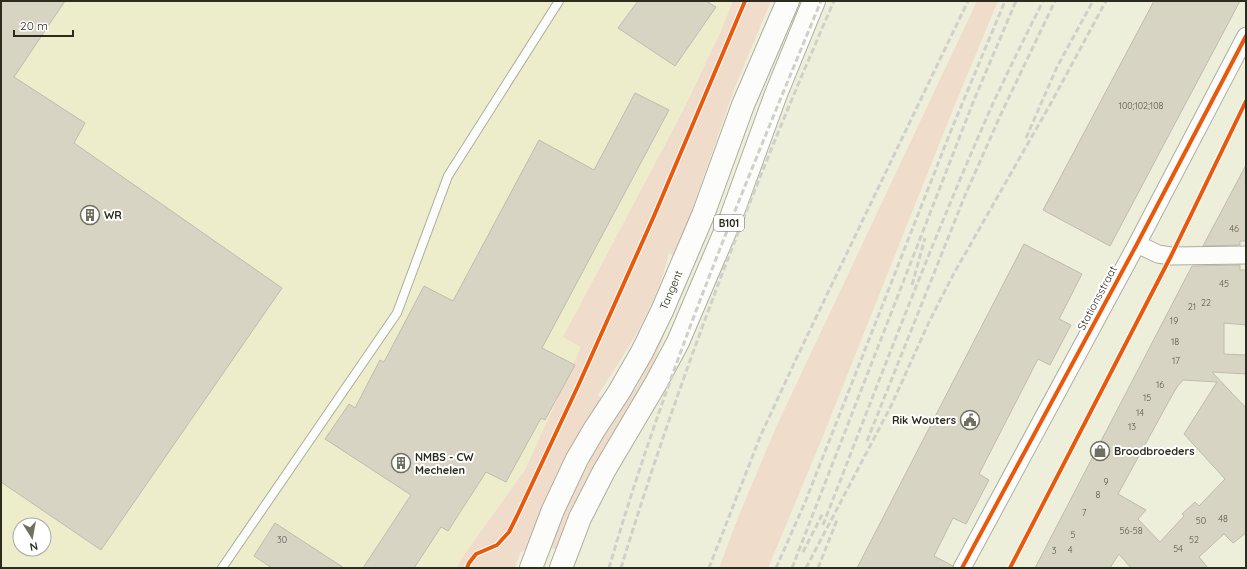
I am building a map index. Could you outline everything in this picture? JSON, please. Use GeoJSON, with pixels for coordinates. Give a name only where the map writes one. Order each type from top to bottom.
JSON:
{"type":"FeatureCollection","features":[{"type":"Feature","properties":{"kind":"highway","name":"Tangent"},"geometry":{"type":"LineString","coordinates":[[531,568],[553,510],[577,459],[638,358],[662,311],[704,215],[744,105],[788,1]]}},
{"type":"Feature","properties":{"kind":"highway","name":"B101"},"geometry":{"type":"LineString","coordinates":[[561,568],[580,518],[604,471],[656,383],[678,342],[730,220],[776,94],[814,1]]}},
{"type":"Feature","properties":{"kind":"street","name":"Stationsstraat"},"geometry":{"type":"LineString","coordinates":[[962,568],[1137,244],[1246,36]]}},
{"type":"Feature","properties":{"kind":"street"},"geometry":{"type":"LineString","coordinates":[[1137,244],[1158,254],[1171,256],[1246,255]]}},
{"type":"Feature","properties":{"kind":"lane"},"geometry":{"type":"LineString","coordinates":[[222,568],[397,313],[448,176],[559,1]]}},
{"type":"Feature","properties":{"kind":"shaded area"},"geometry":{"type":"Polygon","coordinates":[[[1,1],[733,1],[721,31],[683,111],[563,337],[582,347],[525,470],[456,568],[1,568],[1,1]]]}},
{"type":"Feature","properties":{"kind":"shaded area"},"geometry":{"type":"Polygon","coordinates":[[[733,1],[771,1],[735,87],[694,204],[697,205],[675,257],[669,253],[657,291],[640,327],[620,362],[598,395],[602,399],[622,400],[633,392],[637,387],[671,308],[674,309],[640,399],[626,447],[574,557],[548,547],[535,547],[520,553],[515,568],[456,568],[525,470],[581,347],[563,337],[683,111],[721,31],[733,1]]]}},
{"type":"Feature","properties":{"kind":"shaded area"},"geometry":{"type":"Polygon","coordinates":[[[977,1],[998,1],[956,102],[821,441],[768,568],[719,568],[739,515],[777,425],[977,1]]]}},
{"type":"Feature","properties":{"kind":"building","name":"WR"},"geometry":{"type":"Polygon","coordinates":[[[1,1],[65,1],[14,77],[85,123],[74,143],[282,288],[101,550],[1,482],[1,1]]]}},
{"type":"Feature","properties":{"kind":"building"},"geometry":{"type":"Polygon","coordinates":[[[638,1],[706,1],[716,7],[675,66],[618,28],[638,1]]]}},
{"type":"Feature","properties":{"kind":"building"},"geometry":{"type":"Polygon","coordinates":[[[1154,1],[1240,1],[1110,246],[1043,210],[1154,1]]]}},
{"type":"Feature","properties":{"kind":"building"},"geometry":{"type":"Polygon","coordinates":[[[635,93],[669,110],[542,348],[575,365],[545,420],[541,418],[506,482],[486,472],[448,531],[441,527],[414,568],[363,568],[411,495],[325,439],[349,404],[355,408],[380,360],[384,362],[424,286],[453,301],[539,140],[594,170],[635,93]]]}},
{"type":"Feature","properties":{"kind":"building"},"geometry":{"type":"Polygon","coordinates":[[[1246,165],[1246,241],[1240,241],[1240,245],[1203,246],[1246,165]]]}},
{"type":"Feature","properties":{"kind":"building","name":"Rik Wouters"},"geometry":{"type":"Polygon","coordinates":[[[1024,244],[1082,274],[1059,319],[1071,325],[1050,365],[1038,359],[979,474],[989,480],[966,524],[953,518],[934,556],[953,566],[952,568],[857,568],[1024,244]]]}},
{"type":"Feature","properties":{"kind":"building"},"geometry":{"type":"Polygon","coordinates":[[[1240,265],[1240,270],[1246,270],[1246,325],[1224,323],[1224,354],[1246,355],[1246,374],[1212,372],[1246,408],[1246,533],[1233,543],[1224,534],[1199,557],[1208,568],[1131,568],[1119,554],[1110,568],[1035,568],[1192,266],[1240,265]],[[1183,380],[1169,401],[1118,494],[1146,510],[1138,519],[1160,542],[1184,516],[1182,514],[1195,502],[1199,506],[1225,479],[1184,434],[1217,382],[1183,380]]]}},
{"type":"Feature","properties":{"kind":"building"},"geometry":{"type":"Polygon","coordinates":[[[275,523],[344,568],[272,568],[254,556],[275,523]]]}},
{"type":"Feature","properties":{"kind":"railway"},"geometry":{"type":"LineString","coordinates":[[609,568],[631,496],[680,353],[763,141],[821,1]]}},
{"type":"Feature","properties":{"kind":"railway"},"geometry":{"type":"LineString","coordinates":[[621,568],[668,424],[719,282],[775,140],[834,1]]}},
{"type":"Feature","properties":{"kind":"railway"},"geometry":{"type":"LineString","coordinates":[[709,568],[760,437],[968,1]]}},
{"type":"Feature","properties":{"kind":"railway"},"geometry":{"type":"LineString","coordinates":[[776,568],[806,500],[950,133],[1005,1]]}},
{"type":"Feature","properties":{"kind":"railway"},"geometry":{"type":"LineString","coordinates":[[792,568],[974,100],[1016,1]]}},
{"type":"Feature","properties":{"kind":"railway"},"geometry":{"type":"LineString","coordinates":[[823,525],[904,316],[946,213],[990,110],[1043,1]]}},
{"type":"Feature","properties":{"kind":"railway"},"geometry":{"type":"LineString","coordinates":[[867,441],[966,193],[1001,114],[1055,1]]}},
{"type":"Feature","properties":{"kind":"railway"},"geometry":{"type":"LineString","coordinates":[[1026,138],[1057,67],[1093,1]]}},
{"type":"Feature","properties":{"kind":"railway"},"geometry":{"type":"LineString","coordinates":[[806,568],[891,406],[929,322],[953,275],[1051,103],[1106,1]]}},
{"type":"Feature","properties":{"kind":"railway"},"geometry":{"type":"LineString","coordinates":[[912,285],[925,238]]}},
{"type":"Feature","properties":{"kind":"railway"},"geometry":{"type":"LineString","coordinates":[[803,552],[823,513]]}},
{"type":"Feature","properties":{"kind":"railway"},"geometry":{"type":"LineString","coordinates":[[818,568],[837,520]]}},
{"type":"Feature","properties":{"kind":"cycle path"},"geometry":{"type":"LineString","coordinates":[[467,568],[476,554],[497,545],[509,532],[517,516],[578,386],[654,216],[745,1]]}},
{"type":"Feature","properties":{"kind":"cycle path"},"geometry":{"type":"LineString","coordinates":[[962,568],[1137,244],[1246,36]]}},
{"type":"Feature","properties":{"kind":"cycle path"},"geometry":{"type":"LineString","coordinates":[[1010,568],[1171,256],[1246,101]]}},
{"type":"Feature","properties":{"kind":"place","name":"WR"},"geometry":{"type":"Point","coordinates":[90,215]}},
{"type":"Feature","properties":{"kind":"place","name":"Rik Wouters"},"geometry":{"type":"Point","coordinates":[970,420]}},
{"type":"Feature","properties":{"kind":"place","name":"Broodbroeders"},"geometry":{"type":"Point","coordinates":[1100,451]}},
{"type":"Feature","properties":{"kind":"place","name":"NMBS - CW Mechelen"},"geometry":{"type":"Point","coordinates":[401,463]}}]}
